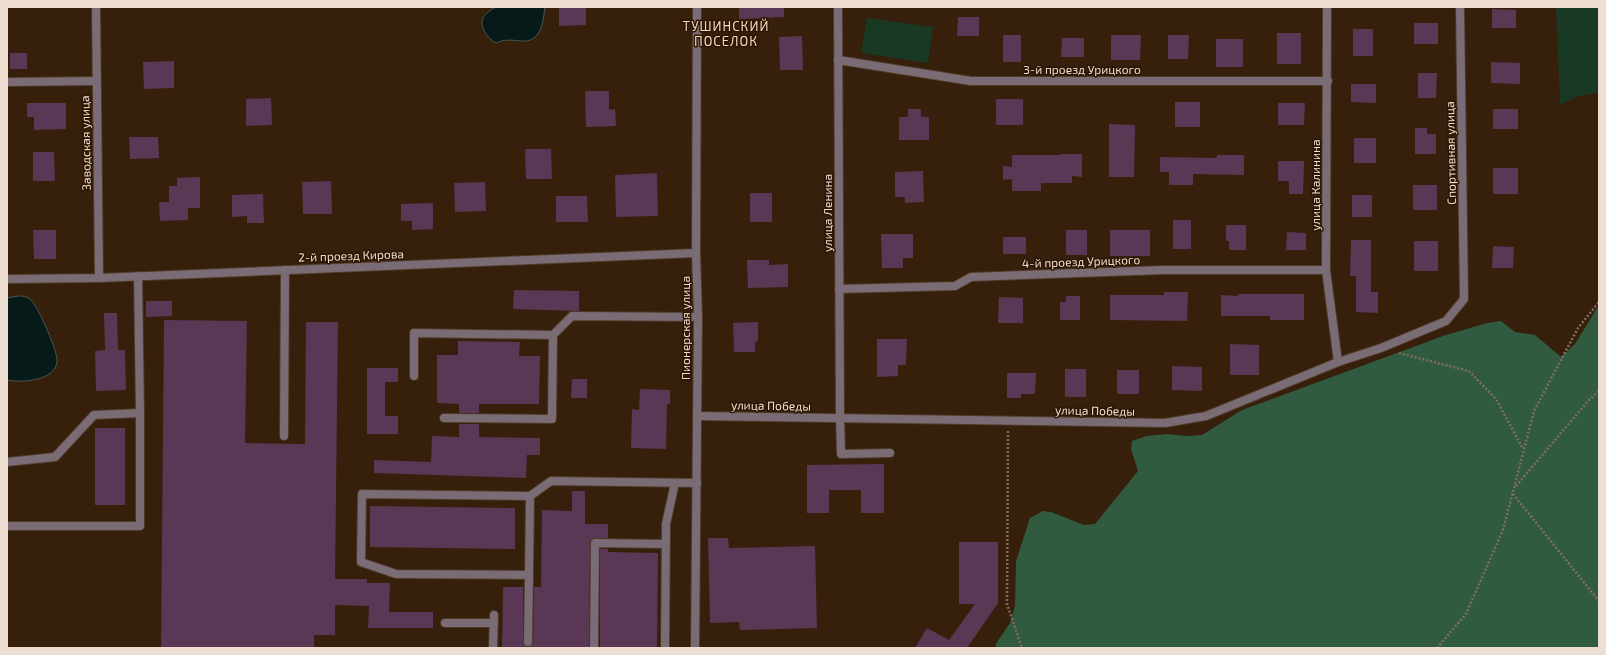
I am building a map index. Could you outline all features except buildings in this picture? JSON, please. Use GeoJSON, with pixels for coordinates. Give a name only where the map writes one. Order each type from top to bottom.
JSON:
{"type":"FeatureCollection","features":[{"type":"Feature","properties":{"kind":"street","name":"Заводская улица"},"geometry":{"type":"LineString","coordinates":[[96,7],[99,278]]}},
{"type":"Feature","properties":{"kind":"street","name":"Пионерская улица"},"geometry":{"type":"LineString","coordinates":[[695,648],[698,317],[696,253],[697,7]]}},
{"type":"Feature","properties":{"kind":"street","name":"улица Ленина"},"geometry":{"type":"LineString","coordinates":[[838,7],[841,454],[890,453]]}},
{"type":"Feature","properties":{"kind":"street","name":"улица Калинина"},"geometry":{"type":"LineString","coordinates":[[1327,7],[1328,81],[1326,270],[1338,362]]}},
{"type":"Feature","properties":{"kind":"street","name":"Спортивная улица"},"geometry":{"type":"LineString","coordinates":[[1460,7],[1464,299]]}},
{"type":"Feature","properties":{"kind":"street","name":"3-й проезд Урицкого"},"geometry":{"type":"LineString","coordinates":[[838,60],[971,81],[1328,81]]}},
{"type":"Feature","properties":{"kind":"street"},"geometry":{"type":"LineString","coordinates":[[7,82],[96,81]]}},
{"type":"Feature","properties":{"kind":"street","name":"2-й проезд Кирова"},"geometry":{"type":"LineString","coordinates":[[7,279],[99,278],[696,253]]}},
{"type":"Feature","properties":{"kind":"street"},"geometry":{"type":"LineString","coordinates":[[284,436],[285,270]]}},
{"type":"Feature","properties":{"kind":"street","name":"4-й проезд Урицкого"},"geometry":{"type":"LineString","coordinates":[[839,289],[955,286],[971,277],[1163,270],[1326,270]]}},
{"type":"Feature","properties":{"kind":"street"},"geometry":{"type":"LineString","coordinates":[[7,526],[140,526],[138,276]]}},
{"type":"Feature","properties":{"kind":"street","name":"улица Победы"},"geometry":{"type":"LineString","coordinates":[[697,416],[1165,423],[1206,416],[1338,362],[1381,348],[1446,322],[1464,299]]}},
{"type":"Feature","properties":{"kind":"street"},"geometry":{"type":"LineString","coordinates":[[444,418],[552,419],[553,335],[572,316],[698,317]]}},
{"type":"Feature","properties":{"kind":"street"},"geometry":{"type":"LineString","coordinates":[[414,376],[414,333],[553,335]]}},
{"type":"Feature","properties":{"kind":"street"},"geometry":{"type":"LineString","coordinates":[[7,462],[55,457],[94,416],[140,413]]}},
{"type":"Feature","properties":{"kind":"street"},"geometry":{"type":"LineString","coordinates":[[529,575],[396,574],[361,562],[362,494],[530,496],[552,481],[697,483]]}},
{"type":"Feature","properties":{"kind":"street"},"geometry":{"type":"LineString","coordinates":[[665,648],[666,524],[675,483]]}},
{"type":"Feature","properties":{"kind":"street"},"geometry":{"type":"LineString","coordinates":[[528,642],[530,496]]}},
{"type":"Feature","properties":{"kind":"street"},"geometry":{"type":"LineString","coordinates":[[594,648],[595,544],[666,544]]}},
{"type":"Feature","properties":{"kind":"street"},"geometry":{"type":"LineString","coordinates":[[493,648],[494,614]]}},
{"type":"Feature","properties":{"kind":"street"},"geometry":{"type":"LineString","coordinates":[[445,622],[494,623]]}},
{"type":"Feature","properties":{"kind":"path"},"geometry":{"type":"LineString","coordinates":[[1438,648],[1466,614],[1503,530],[1534,411],[1578,328],[1599,302]]}},
{"type":"Feature","properties":{"kind":"path"},"geometry":{"type":"LineString","coordinates":[[1381,348],[1469,371],[1496,399],[1524,450]]}},
{"type":"Feature","properties":{"kind":"path"},"geometry":{"type":"LineString","coordinates":[[1514,488],[1589,400],[1599,391]]}},
{"type":"Feature","properties":{"kind":"path"},"geometry":{"type":"LineString","coordinates":[[1008,421],[1007,604],[1022,648]]}},
{"type":"Feature","properties":{"kind":"path"},"geometry":{"type":"LineString","coordinates":[[1512,493],[1599,601]]}},
{"type":"Feature","properties":{"kind":"green space"},"geometry":{"type":"Polygon","coordinates":[[[1556,7],[1599,7],[1599,93],[1578,96],[1560,105],[1556,7]]]}},
{"type":"Feature","properties":{"kind":"green space"},"geometry":{"type":"Polygon","coordinates":[[[867,18],[933,27],[928,63],[861,53],[867,18]]]}},
{"type":"Feature","properties":{"kind":"green space"},"geometry":{"type":"Polygon","coordinates":[[[1599,305],[1599,648],[998,648],[995,645],[1010,623],[1015,606],[1016,561],[1030,518],[1043,511],[1051,512],[1084,525],[1095,524],[1138,471],[1131,449],[1132,441],[1147,436],[1166,434],[1189,436],[1202,435],[1242,410],[1443,336],[1487,323],[1501,321],[1515,332],[1535,335],[1561,357],[1575,344],[1599,305]]]}},
{"type":"Feature","properties":{"kind":"shaded area"},"geometry":{"type":"Polygon","coordinates":[[[496,7],[545,7],[542,25],[537,35],[528,41],[508,40],[496,43],[490,39],[483,29],[482,21],[488,12],[496,7]]]}},
{"type":"Feature","properties":{"kind":"shaded area"},"geometry":{"type":"Polygon","coordinates":[[[18,296],[32,301],[39,312],[48,331],[57,361],[55,368],[51,373],[44,377],[29,381],[7,380],[7,298],[18,296]]]}},
{"type":"Feature","properties":{"kind":"district","name":"ТУШИНСКИЙ ПОСЕЛОК"},"geometry":{"type":"Point","coordinates":[726,34]}}]}
